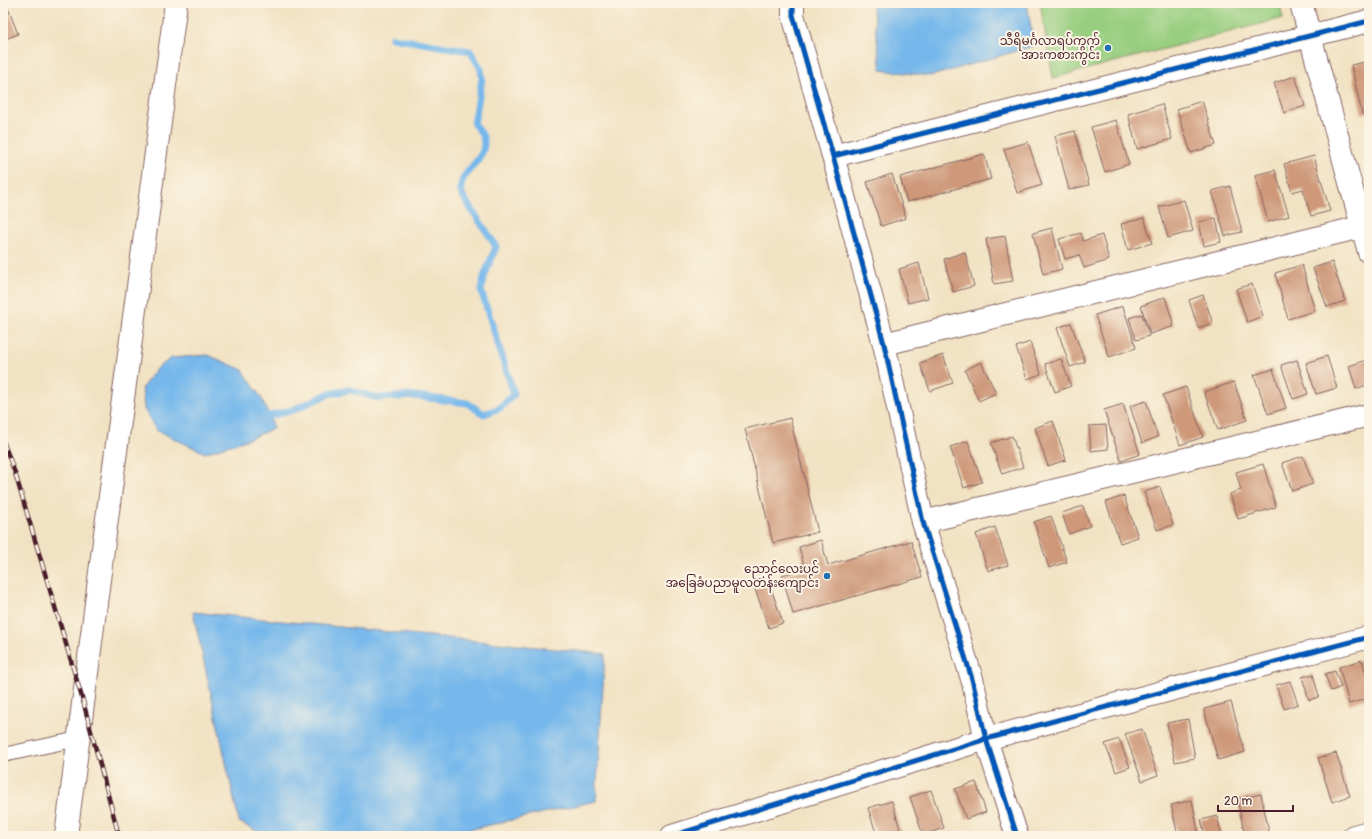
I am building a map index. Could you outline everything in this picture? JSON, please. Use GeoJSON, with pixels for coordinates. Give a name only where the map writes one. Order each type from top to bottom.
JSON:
{"type":"FeatureCollection","features":[{"type":"Feature","properties":{"kind":"street"},"geometry":{"type":"LineString","coordinates":[[66,836],[176,3]]}},
{"type":"Feature","properties":{"kind":"street"},"geometry":{"type":"LineString","coordinates":[[793,3],[793,15],[884,344],[923,522],[972,680],[986,739],[1017,836]]}},
{"type":"Feature","properties":{"kind":"street"},"geometry":{"type":"LineString","coordinates":[[1301,3],[1366,226],[1369,252]]}},
{"type":"Feature","properties":{"kind":"street"},"geometry":{"type":"LineString","coordinates":[[833,156],[1369,21]]}},
{"type":"Feature","properties":{"kind":"street"},"geometry":{"type":"LineString","coordinates":[[884,344],[1366,226]]}},
{"type":"Feature","properties":{"kind":"street"},"geometry":{"type":"LineString","coordinates":[[923,522],[1369,415]]}},
{"type":"Feature","properties":{"kind":"street"},"geometry":{"type":"LineString","coordinates":[[672,836],[986,739],[1369,637]]}},
{"type":"Feature","properties":{"kind":"street"},"geometry":{"type":"LineString","coordinates":[[1354,836],[1369,832]]}},
{"type":"Feature","properties":{"kind":"lane"},"geometry":{"type":"LineString","coordinates":[[3,755],[78,739]]}},
{"type":"Feature","properties":{"kind":"green space","name":"သီရိမင်္ဂလာရပ်ကွက် အားကစားကွင်း"},"geometry":{"type":"Polygon","coordinates":[[[1040,3],[1279,3],[1283,18],[1053,78],[1040,3]]]}},
{"type":"Feature","properties":{"kind":"water"},"geometry":{"type":"Polygon","coordinates":[[[872,3],[1027,3],[1034,46],[931,76],[881,70],[872,3]]]}},
{"type":"Feature","properties":{"kind":"water"},"geometry":{"type":"Polygon","coordinates":[[[208,355],[243,370],[262,399],[274,428],[249,439],[205,453],[156,430],[144,409],[142,388],[157,368],[172,358],[208,355]]]}},
{"type":"Feature","properties":{"kind":"water"},"geometry":{"type":"Polygon","coordinates":[[[193,612],[605,654],[596,801],[441,836],[266,836],[239,822],[193,612]]]}},
{"type":"Feature","properties":{"kind":"building"},"geometry":{"type":"Polygon","coordinates":[[[3,3],[6,3],[18,34],[3,40],[3,3]]]}},
{"type":"Feature","properties":{"kind":"building"},"geometry":{"type":"Polygon","coordinates":[[[1369,61],[1369,112],[1362,114],[1351,65],[1369,61]]]}},
{"type":"Feature","properties":{"kind":"building"},"geometry":{"type":"Polygon","coordinates":[[[1295,76],[1305,106],[1284,113],[1274,83],[1295,76]]]}},
{"type":"Feature","properties":{"kind":"building"},"geometry":{"type":"Polygon","coordinates":[[[1202,101],[1216,145],[1191,153],[1177,109],[1202,101]]]}},
{"type":"Feature","properties":{"kind":"building"},"geometry":{"type":"Polygon","coordinates":[[[1162,104],[1172,139],[1137,149],[1128,114],[1162,104]]]}},
{"type":"Feature","properties":{"kind":"building"},"geometry":{"type":"Polygon","coordinates":[[[1116,120],[1129,164],[1105,172],[1091,127],[1116,120]]]}},
{"type":"Feature","properties":{"kind":"building"},"geometry":{"type":"Polygon","coordinates":[[[1075,131],[1089,185],[1069,190],[1055,136],[1075,131]]]}},
{"type":"Feature","properties":{"kind":"building"},"geometry":{"type":"Polygon","coordinates":[[[1028,142],[1042,185],[1017,193],[1004,149],[1028,142]]]}},
{"type":"Feature","properties":{"kind":"building"},"geometry":{"type":"Polygon","coordinates":[[[984,154],[991,179],[907,202],[900,177],[984,154]]]}},
{"type":"Feature","properties":{"kind":"building"},"geometry":{"type":"Polygon","coordinates":[[[1314,156],[1330,211],[1311,216],[1303,189],[1292,192],[1284,164],[1314,156]]]}},
{"type":"Feature","properties":{"kind":"building"},"geometry":{"type":"Polygon","coordinates":[[[1275,170],[1289,216],[1268,222],[1255,175],[1275,170]]]}},
{"type":"Feature","properties":{"kind":"building"},"geometry":{"type":"Polygon","coordinates":[[[892,174],[906,218],[881,226],[867,182],[892,174]]]}},
{"type":"Feature","properties":{"kind":"building"},"geometry":{"type":"Polygon","coordinates":[[[1230,186],[1242,232],[1225,236],[1212,191],[1230,186]]]}},
{"type":"Feature","properties":{"kind":"building"},"geometry":{"type":"Polygon","coordinates":[[[1184,200],[1193,231],[1168,238],[1159,207],[1184,200]]]}},
{"type":"Feature","properties":{"kind":"building"},"geometry":{"type":"Polygon","coordinates":[[[1144,218],[1152,243],[1128,250],[1121,224],[1144,218]]]}},
{"type":"Feature","properties":{"kind":"building"},"geometry":{"type":"Polygon","coordinates":[[[1216,218],[1221,242],[1204,246],[1199,222],[1216,218]]]}},
{"type":"Feature","properties":{"kind":"building"},"geometry":{"type":"Polygon","coordinates":[[[1052,228],[1062,269],[1043,274],[1033,233],[1052,228]]]}},
{"type":"Feature","properties":{"kind":"building"},"geometry":{"type":"Polygon","coordinates":[[[1081,233],[1083,241],[1102,235],[1109,260],[1084,268],[1079,255],[1065,259],[1059,239],[1081,233]]]}},
{"type":"Feature","properties":{"kind":"building"},"geometry":{"type":"Polygon","coordinates":[[[1005,236],[1013,281],[994,284],[986,239],[1005,236]]]}},
{"type":"Feature","properties":{"kind":"building"},"geometry":{"type":"Polygon","coordinates":[[[965,252],[974,286],[953,292],[944,259],[965,252]]]}},
{"type":"Feature","properties":{"kind":"building"},"geometry":{"type":"Polygon","coordinates":[[[1332,262],[1345,301],[1327,307],[1313,268],[1332,262]]]}},
{"type":"Feature","properties":{"kind":"building"},"geometry":{"type":"Polygon","coordinates":[[[919,263],[928,298],[908,303],[899,269],[919,263]]]}},
{"type":"Feature","properties":{"kind":"building"},"geometry":{"type":"Polygon","coordinates":[[[1302,265],[1315,311],[1288,319],[1275,273],[1302,265]]]}},
{"type":"Feature","properties":{"kind":"building"},"geometry":{"type":"Polygon","coordinates":[[[1252,284],[1263,316],[1247,322],[1236,289],[1252,284]]]}},
{"type":"Feature","properties":{"kind":"building"},"geometry":{"type":"Polygon","coordinates":[[[1203,295],[1213,323],[1198,328],[1189,300],[1203,295]]]}},
{"type":"Feature","properties":{"kind":"building"},"geometry":{"type":"Polygon","coordinates":[[[1165,297],[1174,326],[1150,334],[1141,306],[1165,297]]]}},
{"type":"Feature","properties":{"kind":"building"},"geometry":{"type":"Polygon","coordinates":[[[1123,306],[1136,348],[1109,357],[1095,315],[1123,306]]]}},
{"type":"Feature","properties":{"kind":"building"},"geometry":{"type":"Polygon","coordinates":[[[1142,314],[1149,336],[1136,340],[1129,318],[1142,314]]]}},
{"type":"Feature","properties":{"kind":"building"},"geometry":{"type":"Polygon","coordinates":[[[1071,323],[1085,362],[1070,367],[1057,328],[1071,323]]]}},
{"type":"Feature","properties":{"kind":"building"},"geometry":{"type":"Polygon","coordinates":[[[1030,342],[1041,374],[1027,379],[1016,347],[1030,342]]]}},
{"type":"Feature","properties":{"kind":"building"},"geometry":{"type":"Polygon","coordinates":[[[943,355],[953,383],[930,391],[920,363],[943,355]]]}},
{"type":"Feature","properties":{"kind":"building"},"geometry":{"type":"Polygon","coordinates":[[[1327,356],[1337,388],[1316,394],[1306,363],[1327,356]]]}},
{"type":"Feature","properties":{"kind":"building"},"geometry":{"type":"Polygon","coordinates":[[[1061,359],[1071,386],[1055,392],[1045,364],[1061,359]]]}},
{"type":"Feature","properties":{"kind":"building"},"geometry":{"type":"Polygon","coordinates":[[[1369,359],[1369,384],[1356,389],[1349,366],[1369,359]]]}},
{"type":"Feature","properties":{"kind":"building"},"geometry":{"type":"Polygon","coordinates":[[[1297,360],[1308,394],[1293,399],[1281,365],[1297,360]]]}},
{"type":"Feature","properties":{"kind":"building"},"geometry":{"type":"Polygon","coordinates":[[[981,362],[996,393],[979,401],[965,370],[981,362]]]}},
{"type":"Feature","properties":{"kind":"building"},"geometry":{"type":"Polygon","coordinates":[[[1273,369],[1286,408],[1268,414],[1254,375],[1273,369]]]}},
{"type":"Feature","properties":{"kind":"building"},"geometry":{"type":"Polygon","coordinates":[[[1234,382],[1247,420],[1218,430],[1204,392],[1234,382]]]}},
{"type":"Feature","properties":{"kind":"building"},"geometry":{"type":"Polygon","coordinates":[[[1186,387],[1203,437],[1180,445],[1163,395],[1186,387]]]}},
{"type":"Feature","properties":{"kind":"building"},"geometry":{"type":"Polygon","coordinates":[[[1146,401],[1158,437],[1142,443],[1130,406],[1146,401]]]}},
{"type":"Feature","properties":{"kind":"building"},"geometry":{"type":"Polygon","coordinates":[[[1123,404],[1140,454],[1121,461],[1104,410],[1123,404]]]}},
{"type":"Feature","properties":{"kind":"building"},"geometry":{"type":"Polygon","coordinates":[[[790,418],[818,532],[773,543],[745,429],[790,418]]]}},
{"type":"Feature","properties":{"kind":"building"},"geometry":{"type":"Polygon","coordinates":[[[1053,421],[1066,460],[1048,466],[1035,428],[1053,421]]]}},
{"type":"Feature","properties":{"kind":"building"},"geometry":{"type":"Polygon","coordinates":[[[1106,425],[1108,449],[1091,451],[1089,426],[1106,425]]]}},
{"type":"Feature","properties":{"kind":"building"},"geometry":{"type":"Polygon","coordinates":[[[1012,436],[1023,467],[1002,474],[991,443],[1012,436]]]}},
{"type":"Feature","properties":{"kind":"building"},"geometry":{"type":"Polygon","coordinates":[[[968,441],[982,482],[964,488],[950,447],[968,441]]]}},
{"type":"Feature","properties":{"kind":"building"},"geometry":{"type":"Polygon","coordinates":[[[1303,456],[1313,484],[1292,491],[1282,463],[1303,456]]]}},
{"type":"Feature","properties":{"kind":"building"},"geometry":{"type":"Polygon","coordinates":[[[1263,464],[1276,507],[1238,519],[1230,494],[1241,490],[1236,472],[1263,464]]]}},
{"type":"Feature","properties":{"kind":"building"},"geometry":{"type":"Polygon","coordinates":[[[1160,487],[1173,525],[1157,530],[1144,492],[1160,487]]]}},
{"type":"Feature","properties":{"kind":"building"},"geometry":{"type":"Polygon","coordinates":[[[1124,496],[1138,537],[1120,543],[1106,502],[1124,496]]]}},
{"type":"Feature","properties":{"kind":"building"},"geometry":{"type":"Polygon","coordinates":[[[1083,506],[1090,526],[1069,534],[1062,513],[1083,506]]]}},
{"type":"Feature","properties":{"kind":"building"},"geometry":{"type":"Polygon","coordinates":[[[1051,516],[1067,562],[1049,568],[1034,522],[1051,516]]]}},
{"type":"Feature","properties":{"kind":"building"},"geometry":{"type":"Polygon","coordinates":[[[995,527],[1008,565],[988,571],[976,534],[995,527]]]}},
{"type":"Feature","properties":{"kind":"building"},"geometry":{"type":"Polygon","coordinates":[[[821,540],[828,565],[911,541],[922,577],[793,614],[782,575],[805,569],[799,547],[821,540]]]}},
{"type":"Feature","properties":{"kind":"building"},"geometry":{"type":"Polygon","coordinates":[[[769,583],[783,623],[769,628],[755,589],[769,583]]]}},
{"type":"Feature","properties":{"kind":"building"},"geometry":{"type":"Polygon","coordinates":[[[1362,660],[1369,685],[1369,698],[1349,704],[1339,667],[1362,660]]]}},
{"type":"Feature","properties":{"kind":"building"},"geometry":{"type":"Polygon","coordinates":[[[1335,671],[1341,687],[1331,691],[1325,674],[1335,671]]]}},
{"type":"Feature","properties":{"kind":"building"},"geometry":{"type":"Polygon","coordinates":[[[1313,674],[1319,697],[1309,700],[1302,677],[1313,674]]]}},
{"type":"Feature","properties":{"kind":"building"},"geometry":{"type":"Polygon","coordinates":[[[1290,681],[1298,704],[1284,709],[1276,685],[1290,681]]]}},
{"type":"Feature","properties":{"kind":"building"},"geometry":{"type":"Polygon","coordinates":[[[1231,702],[1245,752],[1218,760],[1204,709],[1231,702]]]}},
{"type":"Feature","properties":{"kind":"building"},"geometry":{"type":"Polygon","coordinates":[[[1188,719],[1195,758],[1175,762],[1167,723],[1188,719]]]}},
{"type":"Feature","properties":{"kind":"building"},"geometry":{"type":"Polygon","coordinates":[[[1142,729],[1158,775],[1142,781],[1125,734],[1142,729]]]}},
{"type":"Feature","properties":{"kind":"building"},"geometry":{"type":"Polygon","coordinates":[[[1119,739],[1130,767],[1116,772],[1105,744],[1119,739]]]}},
{"type":"Feature","properties":{"kind":"building"},"geometry":{"type":"Polygon","coordinates":[[[1336,753],[1350,796],[1332,802],[1318,758],[1336,753]]]}},
{"type":"Feature","properties":{"kind":"building"},"geometry":{"type":"Polygon","coordinates":[[[976,782],[986,812],[966,819],[955,789],[976,782]]]}},
{"type":"Feature","properties":{"kind":"building"},"geometry":{"type":"Polygon","coordinates":[[[931,790],[944,828],[923,835],[910,797],[931,790]]]}},
{"type":"Feature","properties":{"kind":"building"},"geometry":{"type":"Polygon","coordinates":[[[1261,794],[1269,832],[1245,836],[1237,799],[1261,794]]]}},
{"type":"Feature","properties":{"kind":"building"},"geometry":{"type":"Polygon","coordinates":[[[1192,800],[1199,836],[1178,836],[1171,805],[1192,800]]]}},
{"type":"Feature","properties":{"kind":"building"},"geometry":{"type":"Polygon","coordinates":[[[892,801],[902,836],[877,836],[868,808],[892,801]]]}},
{"type":"Feature","properties":{"kind":"building"},"geometry":{"type":"Polygon","coordinates":[[[1217,816],[1222,836],[1205,836],[1201,820],[1217,816]]]}},
{"type":"Feature","properties":{"kind":"waterway"},"geometry":{"type":"LineString","coordinates":[[261,418],[293,410],[328,394],[350,390],[377,398],[414,396],[467,403],[484,414],[500,408],[514,394],[481,290],[485,274],[496,247],[461,192],[461,184],[468,171],[482,153],[484,145],[481,132],[474,124],[482,79],[481,69],[470,51],[392,38]]}},
{"type":"Feature","properties":{"kind":"railway"},"geometry":{"type":"LineString","coordinates":[[3,441],[15,473],[83,701],[119,836]]}},
{"type":"Feature","properties":{"kind":"cycle path"},"geometry":{"type":"LineString","coordinates":[[793,3],[793,15],[884,344],[923,522],[972,679],[986,739],[1017,836]]}},
{"type":"Feature","properties":{"kind":"cycle path"},"geometry":{"type":"LineString","coordinates":[[833,156],[1369,21]]}},
{"type":"Feature","properties":{"kind":"cycle path"},"geometry":{"type":"LineString","coordinates":[[672,836],[986,739],[1369,637]]}},
{"type":"Feature","properties":{"kind":"place","name":"သီရိမင်္ဂလာရပ်ကွက် အားကစားကွင်း"},"geometry":{"type":"Point","coordinates":[1108,48]}},
{"type":"Feature","properties":{"kind":"place","name":"ညောင်လေးပင် အခြေခံပညာမူလတန်းကျောင်း"},"geometry":{"type":"Point","coordinates":[827,576]}}]}
